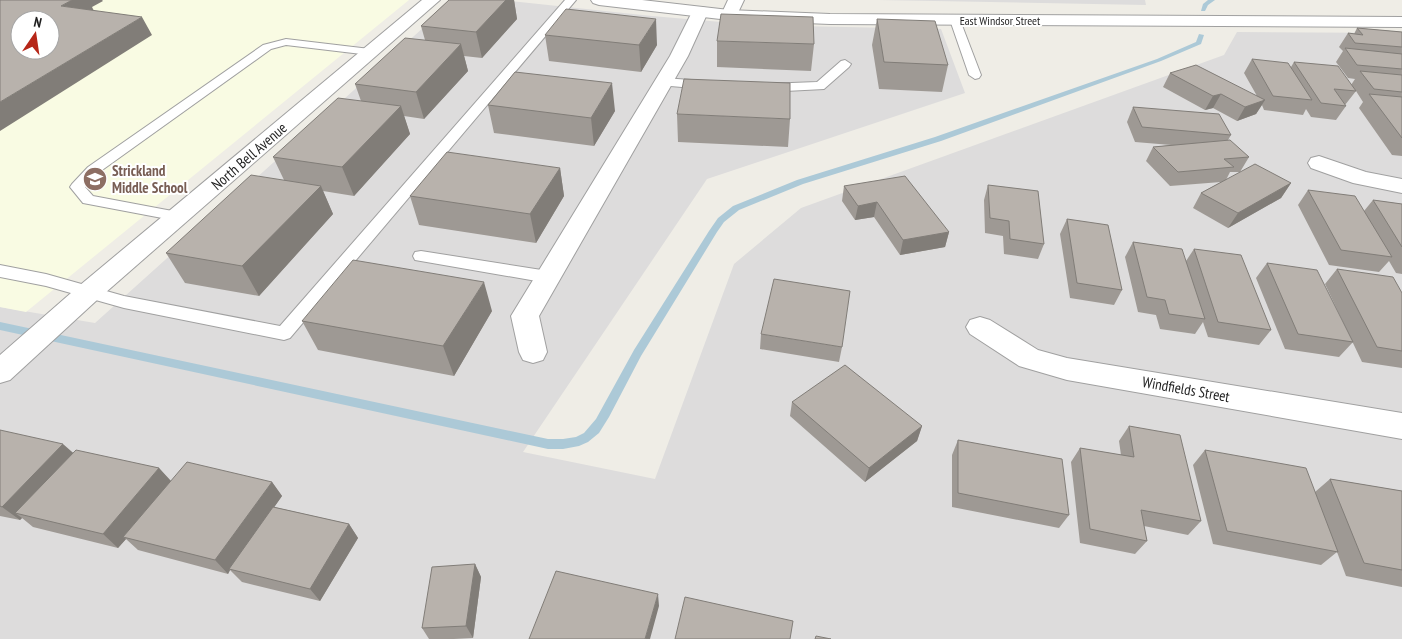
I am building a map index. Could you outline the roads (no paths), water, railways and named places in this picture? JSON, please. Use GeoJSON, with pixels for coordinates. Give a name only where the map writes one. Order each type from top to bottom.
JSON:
{"type":"FeatureCollection","features":[{"type":"Feature","properties":{"kind":"street","name":"North Bell Avenue"},"geometry":{"type":"LineString","coordinates":[[0,372],[86,295],[432,0]]}},
{"type":"Feature","properties":{"kind":"street","name":"East Windsor Street"},"geometry":{"type":"LineString","coordinates":[[599,0],[700,12],[732,7],[830,19],[1402,22]]}},
{"type":"Feature","properties":{"kind":"street"},"geometry":{"type":"LineString","coordinates":[[533,352],[525,316],[679,56],[700,12]]}},
{"type":"Feature","properties":{"kind":"street"},"geometry":{"type":"LineString","coordinates":[[1319,163],[1361,178],[1402,186]]}},
{"type":"Feature","properties":{"kind":"street","name":"Windfields Street"},"geometry":{"type":"LineString","coordinates":[[980,327],[1029,358],[1067,368],[1402,426]]}},
{"type":"Feature","properties":{"kind":"lane"},"geometry":{"type":"LineString","coordinates":[[0,271],[46,280],[86,295],[284,333],[571,0]]}},
{"type":"Feature","properties":{"kind":"lane"},"geometry":{"type":"LineString","coordinates":[[955,20],[975,75]]}},
{"type":"Feature","properties":{"kind":"lane"},"geometry":{"type":"LineString","coordinates":[[178,216],[88,200],[78,187],[93,170],[267,47],[286,42],[370,52]]}},
{"type":"Feature","properties":{"kind":"lane"},"geometry":{"type":"LineString","coordinates":[[749,88],[820,86],[845,64]]}},
{"type":"Feature","properties":{"kind":"lane"},"geometry":{"type":"LineString","coordinates":[[663,82],[720,86]]}},
{"type":"Feature","properties":{"kind":"lane"},"geometry":{"type":"LineString","coordinates":[[421,256],[548,277]]}},
{"type":"Feature","properties":{"kind":"waterway"},"geometry":{"type":"LineString","coordinates":[[1203,10],[1206,4],[1212,0]]}},
{"type":"Feature","properties":{"kind":"waterway"},"geometry":{"type":"LineString","coordinates":[[0,326],[548,444],[574,443],[588,436],[600,422],[637,353],[713,231],[721,220],[736,208],[800,182],[938,139],[1159,60],[1199,43],[1201,35]]}},
{"type":"Feature","properties":{"kind":"place","name":"Strickland Middle School"},"geometry":{"type":"Point","coordinates":[95,179]}}]}
